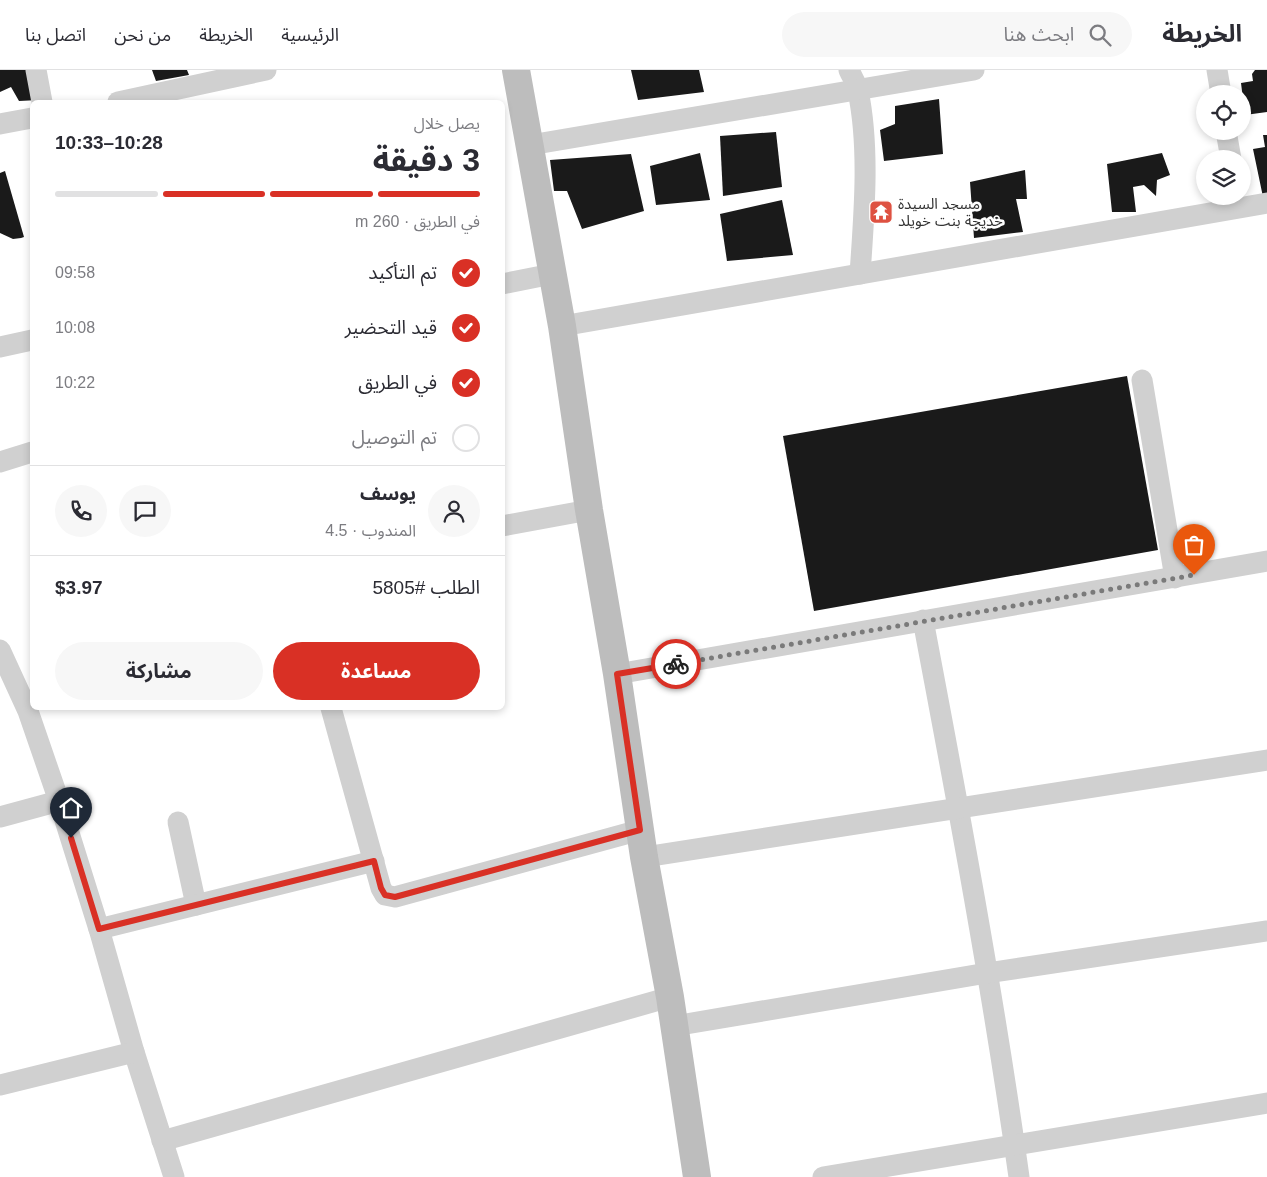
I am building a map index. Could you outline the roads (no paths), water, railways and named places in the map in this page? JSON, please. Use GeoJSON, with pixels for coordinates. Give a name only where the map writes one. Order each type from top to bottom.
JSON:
{"type":"FeatureCollection","features":[{"type":"Feature","properties":{"kind":"street"},"geometry":{"type":"LineString","coordinates":[[36,70],[42,100]]}},
{"type":"Feature","properties":{"kind":"street"},"geometry":{"type":"LineString","coordinates":[[127,100],[266,70]]}},
{"type":"Feature","properties":{"kind":"street"},"geometry":{"type":"LineString","coordinates":[[516,70],[562,326],[644,857],[670,997],[696,1177]]}},
{"type":"Feature","properties":{"kind":"street"},"geometry":{"type":"LineString","coordinates":[[849,70],[858,89],[864,139],[865,205],[860,274]]}},
{"type":"Feature","properties":{"kind":"street"},"geometry":{"type":"LineString","coordinates":[[530,145],[974,70]]}},
{"type":"Feature","properties":{"kind":"street"},"geometry":{"type":"LineString","coordinates":[[1217,70],[1220,85]]}},
{"type":"Feature","properties":{"kind":"street"},"geometry":{"type":"LineString","coordinates":[[0,124],[30,118]]}},
{"type":"Feature","properties":{"kind":"street"},"geometry":{"type":"LineString","coordinates":[[1251,202],[1267,203]]}},
{"type":"Feature","properties":{"kind":"street"},"geometry":{"type":"LineString","coordinates":[[562,326],[860,274],[1221,205]]}},
{"type":"Feature","properties":{"kind":"street"},"geometry":{"type":"LineString","coordinates":[[505,283],[552,274]]}},
{"type":"Feature","properties":{"kind":"street"},"geometry":{"type":"LineString","coordinates":[[0,346],[30,340]]}},
{"type":"Feature","properties":{"kind":"street"},"geometry":{"type":"LineString","coordinates":[[1142,380],[1176,578]]}},
{"type":"Feature","properties":{"kind":"street"},"geometry":{"type":"LineString","coordinates":[[0,462],[30,453]]}},
{"type":"Feature","properties":{"kind":"street"},"geometry":{"type":"LineString","coordinates":[[505,525],[589,510]]}},
{"type":"Feature","properties":{"kind":"street"},"geometry":{"type":"LineString","coordinates":[[617,674],[1267,561]]}},
{"type":"Feature","properties":{"kind":"street"},"geometry":{"type":"LineString","coordinates":[[923,620],[987,973],[1019,1177]]}},
{"type":"Feature","properties":{"kind":"street"},"geometry":{"type":"LineString","coordinates":[[0,650],[30,702]]}},
{"type":"Feature","properties":{"kind":"street"},"geometry":{"type":"LineString","coordinates":[[34,710],[59,801],[99,929],[134,1052],[174,1177]]}},
{"type":"Feature","properties":{"kind":"street"},"geometry":{"type":"LineString","coordinates":[[332,710],[381,888],[385,895],[395,897],[640,830]]}},
{"type":"Feature","properties":{"kind":"street"},"geometry":{"type":"LineString","coordinates":[[644,857],[1267,760]]}},
{"type":"Feature","properties":{"kind":"street"},"geometry":{"type":"LineString","coordinates":[[0,817],[59,801]]}},
{"type":"Feature","properties":{"kind":"street"},"geometry":{"type":"LineString","coordinates":[[178,822],[196,905]]}},
{"type":"Feature","properties":{"kind":"street"},"geometry":{"type":"LineString","coordinates":[[99,929],[374,861]]}},
{"type":"Feature","properties":{"kind":"street"},"geometry":{"type":"LineString","coordinates":[[674,1026],[987,973],[1267,931]]}},
{"type":"Feature","properties":{"kind":"street"},"geometry":{"type":"LineString","coordinates":[[162,1141],[670,997]]}},
{"type":"Feature","properties":{"kind":"street"},"geometry":{"type":"LineString","coordinates":[[0,1085],[134,1052]]}},
{"type":"Feature","properties":{"kind":"street"},"geometry":{"type":"LineString","coordinates":[[823,1177],[1267,1103]]}},
{"type":"Feature","properties":{"kind":"place","name":"مسجد السيدة خديجة بنت خويلد"},"geometry":{"type":"Point","coordinates":[881,212]}}]}
